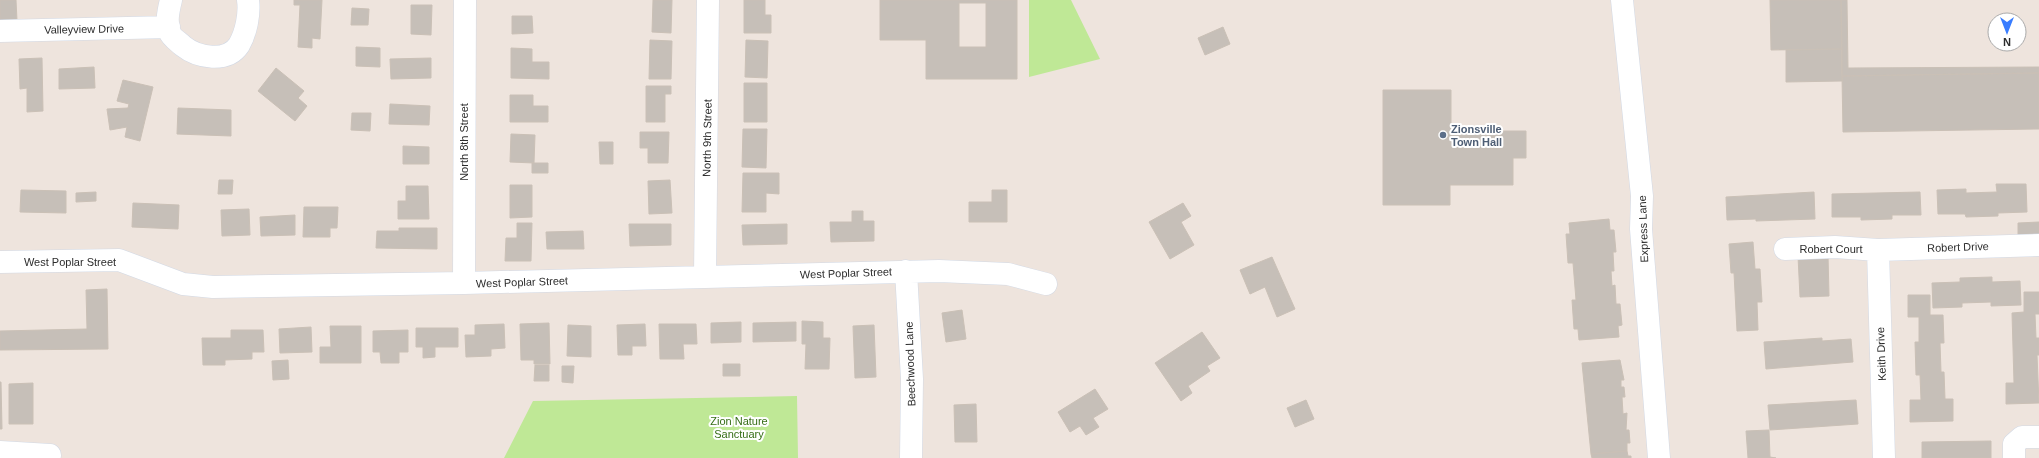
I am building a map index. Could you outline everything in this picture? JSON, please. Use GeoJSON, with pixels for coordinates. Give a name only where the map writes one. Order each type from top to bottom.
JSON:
{"type":"FeatureCollection","features":[{"type":"Feature","properties":{"kind":"street"},"geometry":{"type":"LineString","coordinates":[[171,0],[167,18],[170,35],[188,50],[205,57],[224,56],[238,46],[247,24],[248,0]]}},
{"type":"Feature","properties":{"kind":"street","name":"North 8th Street"},"geometry":{"type":"LineString","coordinates":[[464,284],[465,0]]}},
{"type":"Feature","properties":{"kind":"street","name":"North 9th Street"},"geometry":{"type":"LineString","coordinates":[[705,276],[708,0]]}},
{"type":"Feature","properties":{"kind":"street","name":"Express Lane"},"geometry":{"type":"LineString","coordinates":[[1622,0],[1642,196],[1641,229],[1659,458]]}},
{"type":"Feature","properties":{"kind":"street","name":"Valleyview Drive"},"geometry":{"type":"LineString","coordinates":[[0,31],[169,27]]}},
{"type":"Feature","properties":{"kind":"street","name":"Robert Drive"},"geometry":{"type":"LineString","coordinates":[[1878,250],[2039,245]]}},
{"type":"Feature","properties":{"kind":"street","name":"Robert Court"},"geometry":{"type":"LineString","coordinates":[[1785,249],[1835,247],[1878,250]]}},
{"type":"Feature","properties":{"kind":"street","name":"Keith Drive"},"geometry":{"type":"LineString","coordinates":[[1878,250],[1884,458]]}},
{"type":"Feature","properties":{"kind":"street","name":"West Poplar Street"},"geometry":{"type":"LineString","coordinates":[[0,262],[120,260],[183,284],[213,287],[464,284],[906,271],[1008,274],[1046,284]]}},
{"type":"Feature","properties":{"kind":"street","name":"Beechwood Lane"},"geometry":{"type":"LineString","coordinates":[[906,271],[912,379],[911,458]]}},
{"type":"Feature","properties":{"kind":"street"},"geometry":{"type":"LineString","coordinates":[[2014,458],[2014,444],[2022,437],[2039,437]]}},
{"type":"Feature","properties":{"kind":"street"},"geometry":{"type":"LineString","coordinates":[[0,452],[50,455]]}},
{"type":"Feature","properties":{"kind":"green space"},"geometry":{"type":"Polygon","coordinates":[[[1029,0],[1071,0],[1100,59],[1029,77],[1029,0]]]}},
{"type":"Feature","properties":{"kind":"green space","name":"Zion Nature Sanctuary"},"geometry":{"type":"Polygon","coordinates":[[[797,396],[798,458],[504,458],[533,401],[797,396]]]}},
{"type":"Feature","properties":{"kind":"building"},"geometry":{"type":"Polygon","coordinates":[[[0,0],[16,0],[17,21],[0,21],[0,0]]]}},
{"type":"Feature","properties":{"kind":"building"},"geometry":{"type":"Polygon","coordinates":[[[294,0],[322,0],[320,39],[312,38],[312,48],[298,47],[300,5],[294,5],[294,0]]]}},
{"type":"Feature","properties":{"kind":"building"},"geometry":{"type":"Polygon","coordinates":[[[653,0],[672,0],[671,33],[652,32],[653,0]]]}},
{"type":"Feature","properties":{"kind":"building"},"geometry":{"type":"Polygon","coordinates":[[[744,0],[765,0],[765,15],[771,15],[771,33],[744,33],[744,0]]]}},
{"type":"Feature","properties":{"kind":"building"},"geometry":{"type":"Polygon","coordinates":[[[880,0],[1017,0],[1017,79],[926,79],[926,40],[880,40],[880,0]],[[959,3],[959,47],[986,47],[986,3],[959,3]]]}},
{"type":"Feature","properties":{"kind":"building"},"geometry":{"type":"Polygon","coordinates":[[[1770,0],[1841,0],[1842,49],[1771,50],[1770,0]]]}},
{"type":"Feature","properties":{"kind":"building"},"geometry":{"type":"Polygon","coordinates":[[[1841,0],[1847,0],[1848,68],[2039,67],[2039,73],[1842,76],[1841,0]]]}},
{"type":"Feature","properties":{"kind":"building"},"geometry":{"type":"Polygon","coordinates":[[[411,5],[432,5],[431,35],[411,34],[411,5]]]}},
{"type":"Feature","properties":{"kind":"building"},"geometry":{"type":"Polygon","coordinates":[[[352,8],[369,9],[368,25],[351,25],[352,8]]]}},
{"type":"Feature","properties":{"kind":"building"},"geometry":{"type":"Polygon","coordinates":[[[512,16],[532,16],[533,33],[512,34],[512,16]]]}},
{"type":"Feature","properties":{"kind":"building"},"geometry":{"type":"Polygon","coordinates":[[[1223,27],[1230,44],[1205,55],[1198,38],[1223,27]]]}},
{"type":"Feature","properties":{"kind":"building"},"geometry":{"type":"Polygon","coordinates":[[[650,40],[672,41],[671,79],[649,79],[650,40]]]}},
{"type":"Feature","properties":{"kind":"building"},"geometry":{"type":"Polygon","coordinates":[[[746,40],[768,41],[767,78],[745,77],[746,40]]]}},
{"type":"Feature","properties":{"kind":"building"},"geometry":{"type":"Polygon","coordinates":[[[356,47],[380,48],[380,67],[356,66],[356,47]]]}},
{"type":"Feature","properties":{"kind":"building"},"geometry":{"type":"Polygon","coordinates":[[[511,48],[532,49],[532,62],[549,62],[549,79],[511,78],[511,48]]]}},
{"type":"Feature","properties":{"kind":"building"},"geometry":{"type":"Polygon","coordinates":[[[1842,49],[1842,81],[1786,82],[1786,50],[1842,49]]]}},
{"type":"Feature","properties":{"kind":"building"},"geometry":{"type":"Polygon","coordinates":[[[42,58],[43,111],[27,112],[27,88],[20,89],[19,59],[42,58]]]}},
{"type":"Feature","properties":{"kind":"building"},"geometry":{"type":"Polygon","coordinates":[[[431,58],[431,78],[391,79],[390,59],[431,58]]]}},
{"type":"Feature","properties":{"kind":"building"},"geometry":{"type":"Polygon","coordinates":[[[94,67],[95,88],[59,89],[59,69],[94,67]]]}},
{"type":"Feature","properties":{"kind":"building"},"geometry":{"type":"Polygon","coordinates":[[[276,68],[304,91],[298,98],[307,106],[295,121],[258,91],[276,68]]]}},
{"type":"Feature","properties":{"kind":"building"},"geometry":{"type":"Polygon","coordinates":[[[2039,73],[2039,129],[1843,132],[1842,76],[2039,73]]]}},
{"type":"Feature","properties":{"kind":"building"},"geometry":{"type":"Polygon","coordinates":[[[123,80],[153,87],[140,141],[125,137],[127,127],[110,130],[107,109],[128,108],[129,104],[117,101],[123,80]]]}},
{"type":"Feature","properties":{"kind":"building"},"geometry":{"type":"Polygon","coordinates":[[[744,83],[767,83],[767,122],[744,122],[744,83]]]}},
{"type":"Feature","properties":{"kind":"building"},"geometry":{"type":"Polygon","coordinates":[[[646,86],[671,86],[671,94],[665,94],[665,122],[646,122],[646,86]]]}},
{"type":"Feature","properties":{"kind":"building"},"geometry":{"type":"Polygon","coordinates":[[[1383,90],[1451,90],[1451,131],[1526,131],[1526,158],[1513,158],[1513,185],[1450,185],[1450,205],[1383,205],[1383,90]]]}},
{"type":"Feature","properties":{"kind":"building"},"geometry":{"type":"Polygon","coordinates":[[[510,95],[533,95],[533,106],[548,106],[548,122],[510,122],[510,95]]]}},
{"type":"Feature","properties":{"kind":"building"},"geometry":{"type":"Polygon","coordinates":[[[390,104],[430,106],[429,125],[389,124],[390,104]]]}},
{"type":"Feature","properties":{"kind":"building"},"geometry":{"type":"Polygon","coordinates":[[[178,108],[231,110],[231,136],[177,134],[178,108]]]}},
{"type":"Feature","properties":{"kind":"building"},"geometry":{"type":"Polygon","coordinates":[[[352,113],[371,113],[370,131],[351,130],[352,113]]]}},
{"type":"Feature","properties":{"kind":"building"},"geometry":{"type":"Polygon","coordinates":[[[743,129],[767,129],[766,168],[742,167],[743,129]]]}},
{"type":"Feature","properties":{"kind":"building"},"geometry":{"type":"Polygon","coordinates":[[[640,132],[669,132],[668,163],[648,163],[648,148],[640,148],[640,132]]]}},
{"type":"Feature","properties":{"kind":"building"},"geometry":{"type":"Polygon","coordinates":[[[511,134],[535,135],[534,163],[510,162],[511,134]]]}},
{"type":"Feature","properties":{"kind":"building"},"geometry":{"type":"Polygon","coordinates":[[[599,142],[613,142],[613,164],[600,164],[599,142]]]}},
{"type":"Feature","properties":{"kind":"building"},"geometry":{"type":"Polygon","coordinates":[[[403,146],[429,147],[429,164],[403,164],[403,146]]]}},
{"type":"Feature","properties":{"kind":"building"},"geometry":{"type":"Polygon","coordinates":[[[532,163],[548,163],[548,173],[532,173],[532,163]]]}},
{"type":"Feature","properties":{"kind":"building"},"geometry":{"type":"Polygon","coordinates":[[[743,173],[779,173],[779,194],[766,193],[766,212],[742,212],[743,173]]]}},
{"type":"Feature","properties":{"kind":"building"},"geometry":{"type":"Polygon","coordinates":[[[219,180],[233,180],[232,194],[218,194],[219,180]]]}},
{"type":"Feature","properties":{"kind":"building"},"geometry":{"type":"Polygon","coordinates":[[[670,180],[672,213],[649,214],[648,181],[670,180]]]}},
{"type":"Feature","properties":{"kind":"building"},"geometry":{"type":"Polygon","coordinates":[[[1996,184],[2026,184],[2027,212],[1998,213],[1998,216],[1966,217],[1965,214],[1938,214],[1937,190],[1966,189],[1966,193],[1997,192],[1996,184]]]}},
{"type":"Feature","properties":{"kind":"building"},"geometry":{"type":"Polygon","coordinates":[[[510,185],[532,185],[532,217],[510,218],[510,185]]]}},
{"type":"Feature","properties":{"kind":"building"},"geometry":{"type":"Polygon","coordinates":[[[406,186],[428,186],[429,219],[398,219],[398,201],[406,201],[406,186]]]}},
{"type":"Feature","properties":{"kind":"building"},"geometry":{"type":"Polygon","coordinates":[[[21,190],[66,191],[66,213],[20,212],[21,190]]]}},
{"type":"Feature","properties":{"kind":"building"},"geometry":{"type":"Polygon","coordinates":[[[992,190],[1007,190],[1007,222],[969,222],[969,202],[992,202],[992,190]]]}},
{"type":"Feature","properties":{"kind":"building"},"geometry":{"type":"Polygon","coordinates":[[[96,192],[96,201],[76,202],[76,193],[96,192]]]}},
{"type":"Feature","properties":{"kind":"building"},"geometry":{"type":"Polygon","coordinates":[[[1814,192],[1815,219],[1756,221],[1756,219],[1727,220],[1726,197],[1814,192]]]}},
{"type":"Feature","properties":{"kind":"building"},"geometry":{"type":"Polygon","coordinates":[[[1920,192],[1921,215],[1892,215],[1892,219],[1861,220],[1861,217],[1832,217],[1832,194],[1920,192]]]}},
{"type":"Feature","properties":{"kind":"building"},"geometry":{"type":"Polygon","coordinates":[[[133,203],[179,205],[178,229],[132,227],[133,203]]]}},
{"type":"Feature","properties":{"kind":"building"},"geometry":{"type":"Polygon","coordinates":[[[1183,203],[1191,216],[1181,222],[1194,245],[1170,259],[1149,222],[1183,203]]]}},
{"type":"Feature","properties":{"kind":"building"},"geometry":{"type":"Polygon","coordinates":[[[304,207],[338,207],[337,228],[330,228],[330,237],[303,237],[304,207]]]}},
{"type":"Feature","properties":{"kind":"building"},"geometry":{"type":"Polygon","coordinates":[[[249,209],[250,235],[222,236],[221,210],[249,209]]]}},
{"type":"Feature","properties":{"kind":"building"},"geometry":{"type":"Polygon","coordinates":[[[852,211],[863,211],[863,221],[874,221],[874,241],[831,242],[830,222],[852,222],[852,211]]]}},
{"type":"Feature","properties":{"kind":"building"},"geometry":{"type":"Polygon","coordinates":[[[295,215],[295,235],[261,236],[260,217],[295,215]]]}},
{"type":"Feature","properties":{"kind":"building"},"geometry":{"type":"Polygon","coordinates":[[[1609,219],[1610,230],[1614,230],[1616,252],[1613,252],[1614,271],[1611,271],[1612,286],[1615,285],[1616,304],[1620,304],[1622,325],[1618,326],[1619,337],[1579,340],[1578,329],[1574,329],[1572,300],[1576,300],[1573,263],[1568,263],[1566,234],[1570,234],[1569,223],[1609,219]]]}},
{"type":"Feature","properties":{"kind":"building"},"geometry":{"type":"Polygon","coordinates":[[[2039,222],[2039,236],[2018,236],[2018,223],[2039,222]]]}},
{"type":"Feature","properties":{"kind":"building"},"geometry":{"type":"Polygon","coordinates":[[[517,223],[532,223],[531,261],[505,261],[506,238],[517,238],[517,223]]]}},
{"type":"Feature","properties":{"kind":"building"},"geometry":{"type":"Polygon","coordinates":[[[629,224],[671,224],[671,245],[630,246],[629,224]]]}},
{"type":"Feature","properties":{"kind":"building"},"geometry":{"type":"Polygon","coordinates":[[[787,224],[787,244],[743,245],[742,225],[787,224]]]}},
{"type":"Feature","properties":{"kind":"building"},"geometry":{"type":"Polygon","coordinates":[[[399,228],[437,228],[437,249],[376,248],[377,231],[399,231],[399,228]]]}},
{"type":"Feature","properties":{"kind":"building"},"geometry":{"type":"Polygon","coordinates":[[[583,231],[584,249],[547,249],[546,232],[583,231]]]}},
{"type":"Feature","properties":{"kind":"building"},"geometry":{"type":"Polygon","coordinates":[[[1753,242],[1755,269],[1760,269],[1762,302],[1757,302],[1758,330],[1737,331],[1734,273],[1731,273],[1729,244],[1753,242]]]}},
{"type":"Feature","properties":{"kind":"building"},"geometry":{"type":"Polygon","coordinates":[[[1828,255],[1829,296],[1800,297],[1798,256],[1828,255]]]}},
{"type":"Feature","properties":{"kind":"building"},"geometry":{"type":"Polygon","coordinates":[[[1272,257],[1295,309],[1277,317],[1265,287],[1250,294],[1240,270],[1272,257]]]}},
{"type":"Feature","properties":{"kind":"building"},"geometry":{"type":"Polygon","coordinates":[[[1992,277],[1992,282],[2020,281],[2021,305],[1991,306],[1991,302],[1962,303],[1962,307],[1933,308],[1932,283],[1960,282],[1960,278],[1992,277]]]}},
{"type":"Feature","properties":{"kind":"building"},"geometry":{"type":"Polygon","coordinates":[[[107,289],[108,349],[0,350],[0,331],[87,329],[86,290],[107,289]]]}},
{"type":"Feature","properties":{"kind":"building"},"geometry":{"type":"Polygon","coordinates":[[[2024,292],[2039,292],[2039,314],[2035,314],[2036,338],[2039,338],[2039,355],[2037,355],[2039,403],[2006,404],[2006,383],[2014,383],[2012,313],[2024,312],[2024,292]]]}},
{"type":"Feature","properties":{"kind":"building"},"geometry":{"type":"Polygon","coordinates":[[[1908,295],[1930,295],[1930,315],[1943,315],[1944,343],[1940,343],[1941,372],[1944,372],[1945,399],[1953,399],[1953,421],[1910,422],[1910,400],[1921,400],[1920,375],[1916,375],[1915,342],[1919,342],[1919,317],[1908,317],[1908,295]]]}},
{"type":"Feature","properties":{"kind":"building"},"geometry":{"type":"Polygon","coordinates":[[[962,310],[966,339],[946,342],[942,313],[962,310]]]}},
{"type":"Feature","properties":{"kind":"building"},"geometry":{"type":"Polygon","coordinates":[[[802,321],[823,322],[823,338],[830,338],[829,369],[805,369],[806,344],[802,344],[802,321]]]}},
{"type":"Feature","properties":{"kind":"building"},"geometry":{"type":"Polygon","coordinates":[[[741,322],[741,342],[711,343],[711,323],[741,322]]]}},
{"type":"Feature","properties":{"kind":"building"},"geometry":{"type":"Polygon","coordinates":[[[796,322],[796,341],[753,342],[753,323],[796,322]]]}},
{"type":"Feature","properties":{"kind":"building"},"geometry":{"type":"Polygon","coordinates":[[[549,323],[550,364],[534,364],[534,360],[521,360],[520,324],[549,323]]]}},
{"type":"Feature","properties":{"kind":"building"},"geometry":{"type":"Polygon","coordinates":[[[504,324],[505,348],[491,349],[491,356],[466,357],[465,335],[475,335],[475,325],[504,324]]]}},
{"type":"Feature","properties":{"kind":"building"},"geometry":{"type":"Polygon","coordinates":[[[645,324],[646,346],[632,346],[632,355],[618,355],[617,325],[645,324]]]}},
{"type":"Feature","properties":{"kind":"building"},"geometry":{"type":"Polygon","coordinates":[[[659,324],[696,324],[697,344],[683,344],[684,359],[660,359],[659,324]]]}},
{"type":"Feature","properties":{"kind":"building"},"geometry":{"type":"Polygon","coordinates":[[[568,325],[591,326],[591,357],[567,356],[568,325]]]}},
{"type":"Feature","properties":{"kind":"building"},"geometry":{"type":"Polygon","coordinates":[[[874,325],[876,377],[855,378],[853,326],[874,325]]]}},
{"type":"Feature","properties":{"kind":"building"},"geometry":{"type":"Polygon","coordinates":[[[330,326],[361,326],[361,363],[320,363],[320,347],[331,347],[330,326]]]}},
{"type":"Feature","properties":{"kind":"building"},"geometry":{"type":"Polygon","coordinates":[[[311,327],[312,352],[280,353],[279,329],[311,327]]]}},
{"type":"Feature","properties":{"kind":"building"},"geometry":{"type":"Polygon","coordinates":[[[416,328],[458,328],[458,347],[435,347],[435,357],[423,358],[423,347],[416,347],[416,328]]]}},
{"type":"Feature","properties":{"kind":"building"},"geometry":{"type":"Polygon","coordinates":[[[231,330],[263,330],[264,352],[252,352],[252,359],[225,360],[225,365],[203,365],[202,338],[231,338],[231,330]]]}},
{"type":"Feature","properties":{"kind":"building"},"geometry":{"type":"Polygon","coordinates":[[[408,330],[408,352],[399,352],[399,363],[381,363],[380,352],[373,352],[373,331],[408,330]]]}},
{"type":"Feature","properties":{"kind":"building"},"geometry":{"type":"Polygon","coordinates":[[[1202,332],[1220,358],[1207,366],[1210,371],[1188,386],[1192,393],[1181,401],[1155,363],[1202,332]]]}},
{"type":"Feature","properties":{"kind":"building"},"geometry":{"type":"Polygon","coordinates":[[[1822,338],[1822,341],[1851,339],[1853,362],[1766,369],[1764,342],[1822,338]]]}},
{"type":"Feature","properties":{"kind":"building"},"geometry":{"type":"Polygon","coordinates":[[[288,360],[289,379],[273,380],[272,361],[288,360]]]}},
{"type":"Feature","properties":{"kind":"building"},"geometry":{"type":"Polygon","coordinates":[[[1620,360],[1624,380],[1621,380],[1621,387],[1624,387],[1625,397],[1622,397],[1623,414],[1627,413],[1626,430],[1629,430],[1630,443],[1627,443],[1627,451],[1591,454],[1582,363],[1620,360]]]}},
{"type":"Feature","properties":{"kind":"building"},"geometry":{"type":"Polygon","coordinates":[[[723,364],[740,364],[740,376],[723,376],[723,364]]]}},
{"type":"Feature","properties":{"kind":"building"},"geometry":{"type":"Polygon","coordinates":[[[535,365],[549,365],[549,381],[534,381],[535,365]]]}},
{"type":"Feature","properties":{"kind":"building"},"geometry":{"type":"Polygon","coordinates":[[[562,366],[574,366],[573,383],[562,382],[562,366]]]}},
{"type":"Feature","properties":{"kind":"building"},"geometry":{"type":"Polygon","coordinates":[[[1,382],[2,429],[0,429],[1,382]]]}},
{"type":"Feature","properties":{"kind":"building"},"geometry":{"type":"Polygon","coordinates":[[[33,383],[33,424],[9,424],[9,384],[33,383]]]}},
{"type":"Feature","properties":{"kind":"building"},"geometry":{"type":"Polygon","coordinates":[[[1095,389],[1108,409],[1093,418],[1099,427],[1086,435],[1080,426],[1070,432],[1058,412],[1095,389]]]}},
{"type":"Feature","properties":{"kind":"building"},"geometry":{"type":"Polygon","coordinates":[[[1306,400],[1314,419],[1295,427],[1287,408],[1306,400]]]}},
{"type":"Feature","properties":{"kind":"building"},"geometry":{"type":"Polygon","coordinates":[[[1856,400],[1858,424],[1770,430],[1768,405],[1856,400]]]}},
{"type":"Feature","properties":{"kind":"building"},"geometry":{"type":"Polygon","coordinates":[[[976,404],[977,442],[955,442],[954,405],[976,404]]]}},
{"type":"Feature","properties":{"kind":"building"},"geometry":{"type":"Polygon","coordinates":[[[1769,430],[1770,457],[1776,458],[1748,458],[1746,431],[1769,430]]]}},
{"type":"Feature","properties":{"kind":"building"},"geometry":{"type":"Polygon","coordinates":[[[1991,441],[1991,458],[1922,458],[1922,442],[1991,441]]]}},
{"type":"Feature","properties":{"kind":"building"},"geometry":{"type":"Polygon","coordinates":[[[1627,451],[1628,456],[1631,456],[1631,458],[1592,458],[1591,454],[1627,451]]]}},
{"type":"Feature","properties":{"kind":"place","name":"Zionsville Town Hall"},"geometry":{"type":"Point","coordinates":[1443,135]}}]}
